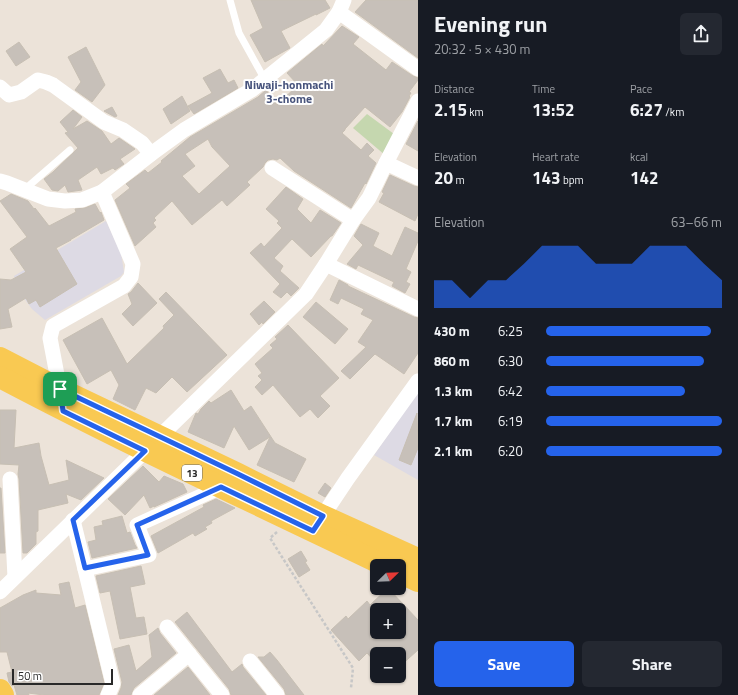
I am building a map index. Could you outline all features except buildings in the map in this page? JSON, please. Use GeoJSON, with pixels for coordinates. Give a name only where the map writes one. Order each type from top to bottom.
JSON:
{"type":"FeatureCollection","features":[{"type":"Feature","properties":{"kind":"main road","name":"13"},"geometry":{"type":"LineString","coordinates":[[0,358],[60,389],[221,487],[292,521],[318,524],[418,559]]}},
{"type":"Feature","properties":{"kind":"main road","name":"13"},"geometry":{"type":"LineString","coordinates":[[0,377],[63,411],[238,474],[375,559]]}},
{"type":"Feature","properties":{"kind":"main road"},"geometry":{"type":"LineString","coordinates":[[406,575],[418,581]]}},
{"type":"Feature","properties":{"kind":"main road"},"geometry":{"type":"LineString","coordinates":[[0,690],[3,695]]}},
{"type":"Feature","properties":{"kind":"street"},"geometry":{"type":"LineString","coordinates":[[0,182],[7,183],[48,199],[65,201],[82,200],[102,192],[184,130],[253,89],[265,80],[326,30],[342,6],[418,69]]}},
{"type":"Feature","properties":{"kind":"street"},"geometry":{"type":"LineString","coordinates":[[0,87],[9,95],[21,92],[38,80],[53,85],[104,122],[123,130],[142,143],[151,154]]}},
{"type":"Feature","properties":{"kind":"street"},"geometry":{"type":"LineString","coordinates":[[0,592],[306,294],[353,220],[369,198],[418,101]]}},
{"type":"Feature","properties":{"kind":"street"},"geometry":{"type":"LineString","coordinates":[[386,163],[418,178]]}},
{"type":"Feature","properties":{"kind":"street"},"geometry":{"type":"LineString","coordinates":[[272,168],[353,220]]}},
{"type":"Feature","properties":{"kind":"street"},"geometry":{"type":"LineString","coordinates":[[63,411],[50,338],[53,326],[124,286],[132,277],[133,264],[102,192]]}},
{"type":"Feature","properties":{"kind":"street"},"geometry":{"type":"LineString","coordinates":[[326,264],[418,309]]}},
{"type":"Feature","properties":{"kind":"street"},"geometry":{"type":"LineString","coordinates":[[318,524],[348,478],[418,381]]}},
{"type":"Feature","properties":{"kind":"street"},"geometry":{"type":"LineString","coordinates":[[10,479],[15,577]]}},
{"type":"Feature","properties":{"kind":"street"},"geometry":{"type":"LineString","coordinates":[[85,568],[148,555],[137,525],[221,487]]}},
{"type":"Feature","properties":{"kind":"street"},"geometry":{"type":"LineString","coordinates":[[73,520],[113,684],[111,693]]}},
{"type":"Feature","properties":{"kind":"street"},"geometry":{"type":"LineString","coordinates":[[167,627],[222,695]]}},
{"type":"Feature","properties":{"kind":"street"},"geometry":{"type":"LineString","coordinates":[[140,695],[189,654]]}},
{"type":"Feature","properties":{"kind":"street"},"geometry":{"type":"LineString","coordinates":[[250,661],[277,695]]}},
{"type":"Feature","properties":{"kind":"lane"},"geometry":{"type":"LineString","coordinates":[[230,0],[239,33],[265,80]]}},
{"type":"Feature","properties":{"kind":"lane"},"geometry":{"type":"LineString","coordinates":[[24,190],[70,150]]}},
{"type":"Feature","properties":{"kind":"path"},"geometry":{"type":"LineString","coordinates":[[292,521],[270,538],[353,668],[351,688]]}},
{"type":"Feature","properties":{"kind":"shaded area"},"geometry":{"type":"Polygon","coordinates":[[[106,221],[121,253],[124,272],[121,276],[45,320],[32,309],[18,290],[14,276],[106,221]]]}},
{"type":"Feature","properties":{"kind":"shaded area"},"geometry":{"type":"Polygon","coordinates":[[[418,392],[418,480],[374,455],[418,392]]]}},
{"type":"Feature","properties":{"kind":"green space"},"geometry":{"type":"Polygon","coordinates":[[[367,114],[394,134],[385,155],[353,128],[367,114]]]}},
{"type":"Feature","properties":{"kind":"district","name":"Niwaji-honmachi 3-chome"},"geometry":{"type":"Point","coordinates":[289,92]}},
{"type":"Feature","properties":{"kind":"route"},"geometry":{"type":"LineString","coordinates":[[60,389],[323,516],[313,531],[221,487],[137,525],[148,555],[85,568],[73,520],[145,451],[63,411],[60,389]]}}]}
